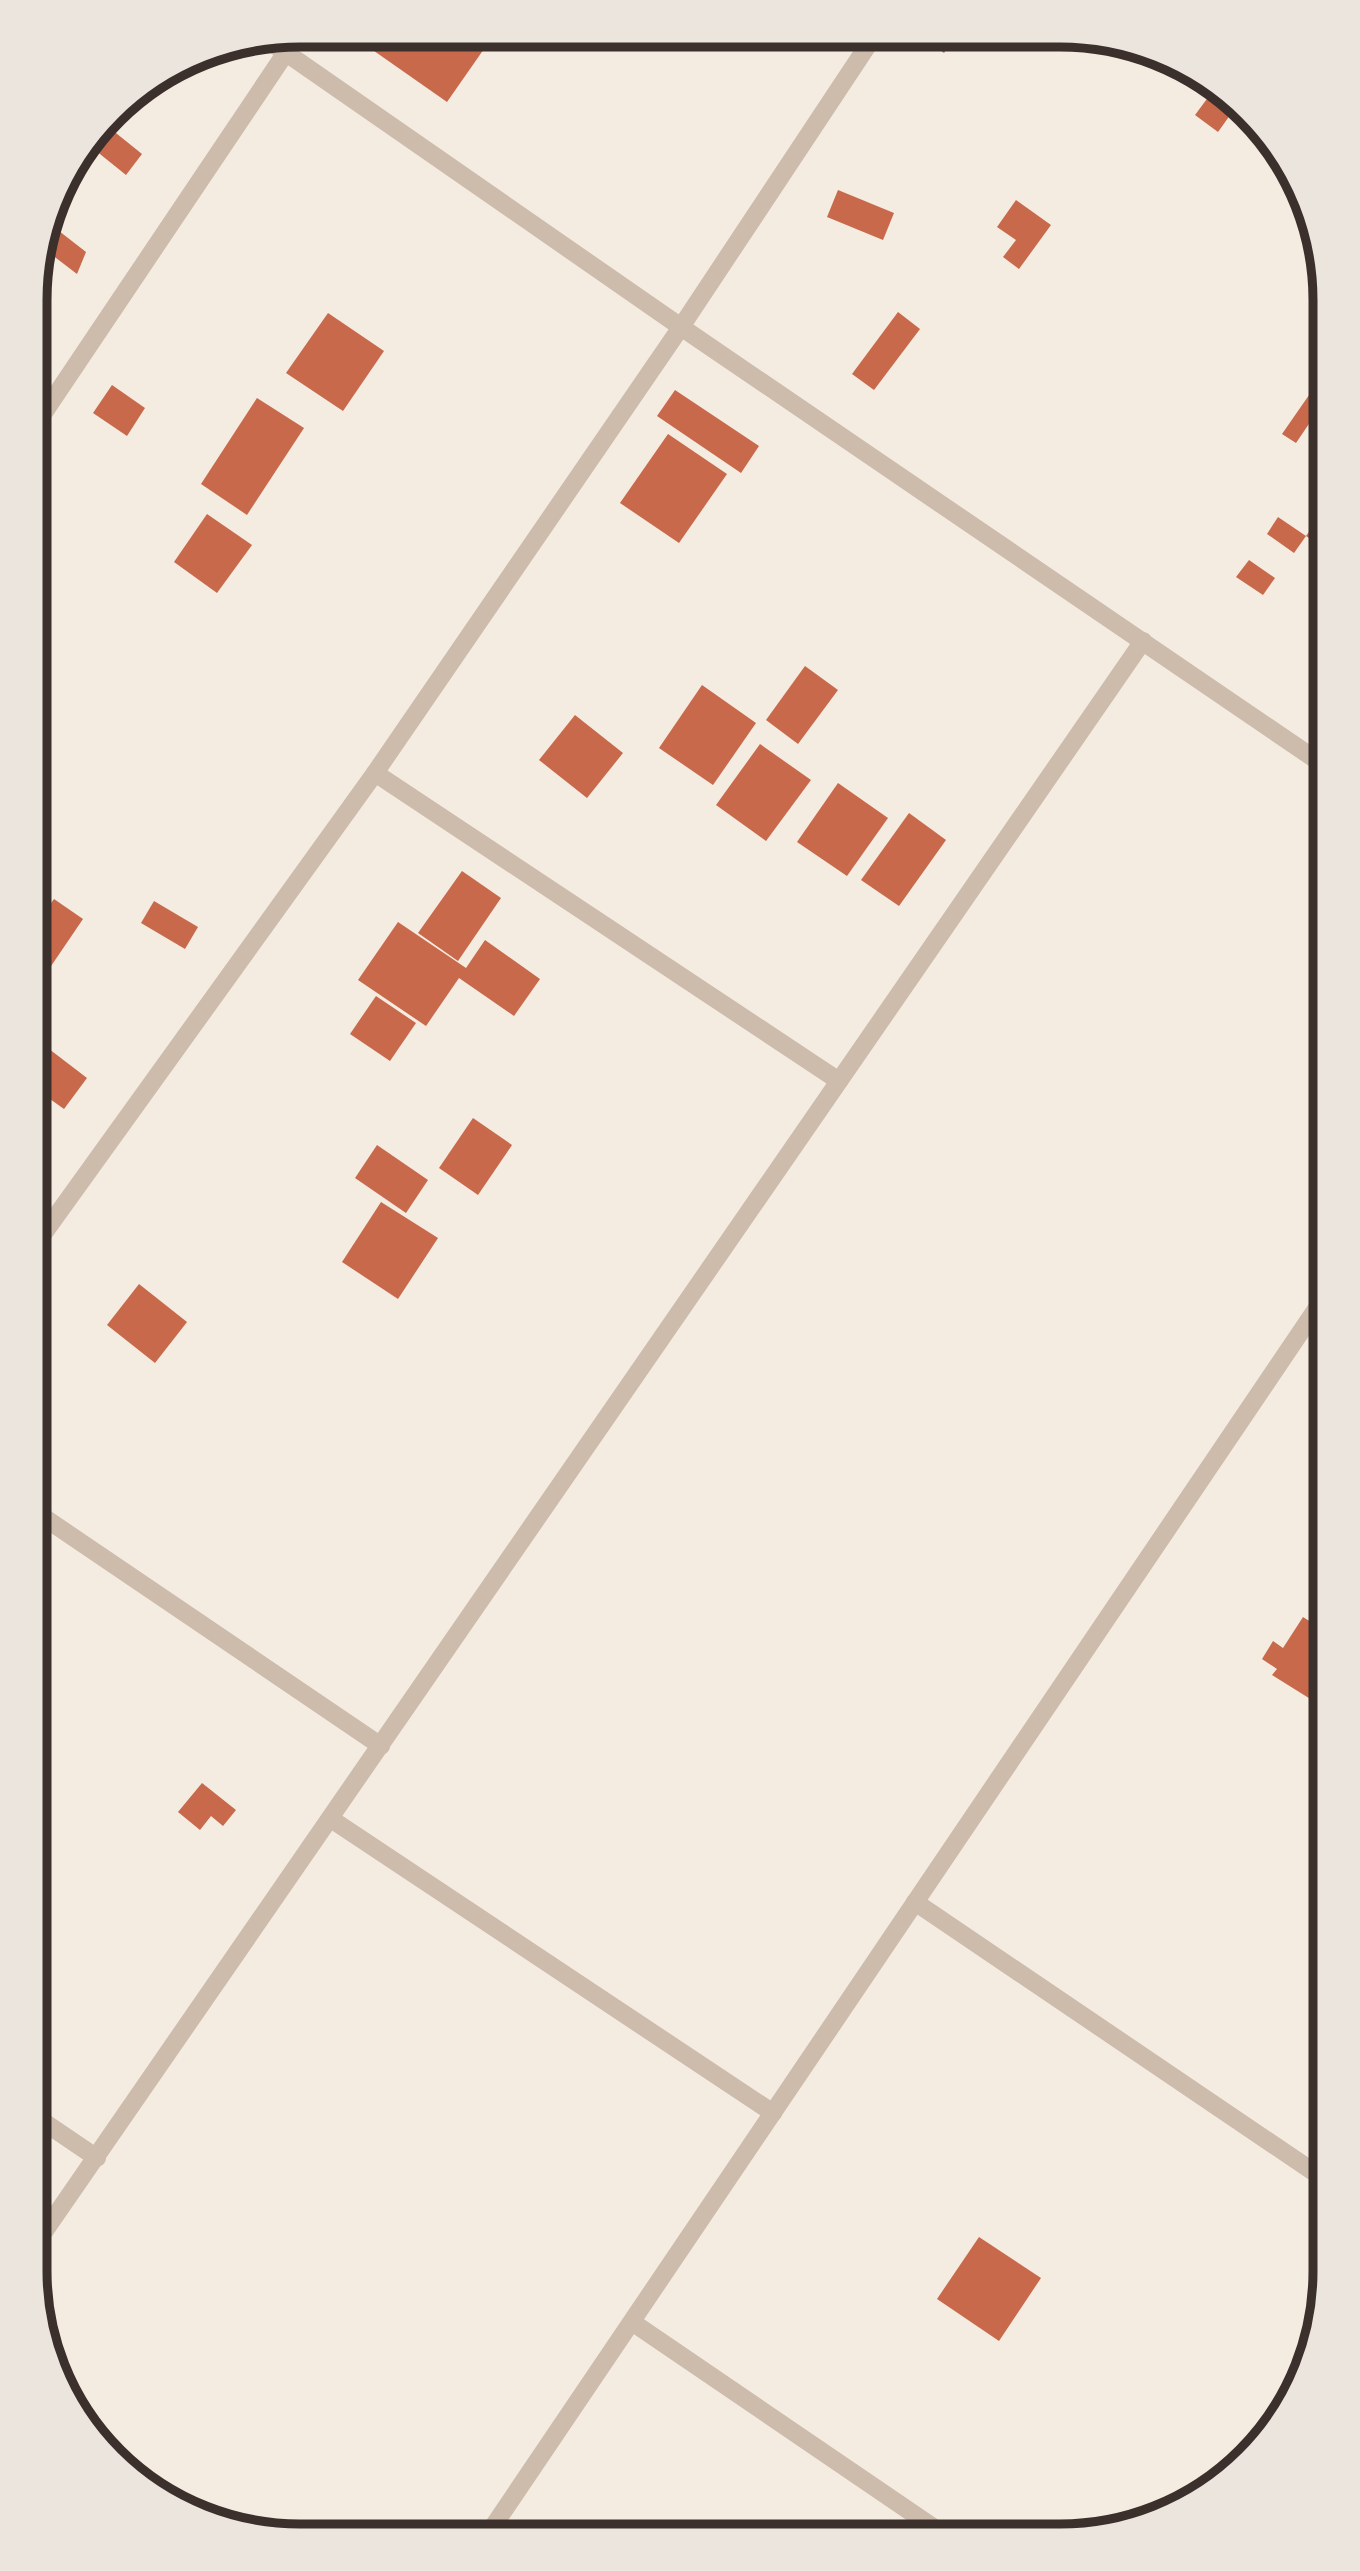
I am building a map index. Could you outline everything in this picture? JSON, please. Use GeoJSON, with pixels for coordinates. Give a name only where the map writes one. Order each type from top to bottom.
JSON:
{"type":"FeatureCollection","features":[{"type":"Feature","properties":{"kind":"street"},"geometry":{"type":"LineString","coordinates":[[47,1229],[375,773],[681,327],[866,47]]}},
{"type":"Feature","properties":{"kind":"street"},"geometry":{"type":"LineString","coordinates":[[280,48],[681,327],[1313,758]]}},
{"type":"Feature","properties":{"kind":"street"},"geometry":{"type":"LineString","coordinates":[[47,408],[289,48]]}},
{"type":"Feature","properties":{"kind":"street"},"geometry":{"type":"LineString","coordinates":[[47,2228],[1143,641]]}},
{"type":"Feature","properties":{"kind":"street"},"geometry":{"type":"LineString","coordinates":[[375,773],[839,1081]]}},
{"type":"Feature","properties":{"kind":"street"},"geometry":{"type":"LineString","coordinates":[[495,2524],[1313,1314]]}},
{"type":"Feature","properties":{"kind":"street"},"geometry":{"type":"LineString","coordinates":[[47,1519],[381,1746]]}},
{"type":"Feature","properties":{"kind":"street"},"geometry":{"type":"LineString","coordinates":[[331,1819],[773,2113]]}},
{"type":"Feature","properties":{"kind":"street"},"geometry":{"type":"LineString","coordinates":[[915,1902],[1313,2172]]}},
{"type":"Feature","properties":{"kind":"street"},"geometry":{"type":"LineString","coordinates":[[47,2124],[97,2158]]}},
{"type":"Feature","properties":{"kind":"street"},"geometry":{"type":"LineString","coordinates":[[632,2322],[928,2524]]}},
{"type":"Feature","properties":{"kind":"building"},"geometry":{"type":"Polygon","coordinates":[[[368,47],[485,47],[447,102],[368,47]]]}},
{"type":"Feature","properties":{"kind":"building"},"geometry":{"type":"Polygon","coordinates":[[[936,47],[948,47],[944,53],[936,47]]]}},
{"type":"Feature","properties":{"kind":"building"},"geometry":{"type":"Polygon","coordinates":[[[1209,96],[1231,114],[1218,132],[1195,115],[1209,96]]]}},
{"type":"Feature","properties":{"kind":"building"},"geometry":{"type":"Polygon","coordinates":[[[113,130],[142,154],[126,175],[96,151],[113,130]]]}},
{"type":"Feature","properties":{"kind":"building"},"geometry":{"type":"Polygon","coordinates":[[[838,190],[894,213],[883,240],[827,217],[838,190]]]}},
{"type":"Feature","properties":{"kind":"building"},"geometry":{"type":"Polygon","coordinates":[[[1016,200],[1051,225],[1019,269],[1003,257],[1016,240],[997,227],[1016,200]]]}},
{"type":"Feature","properties":{"kind":"building"},"geometry":{"type":"Polygon","coordinates":[[[58,230],[86,252],[77,274],[51,254],[58,230]]]}},
{"type":"Feature","properties":{"kind":"building"},"geometry":{"type":"Polygon","coordinates":[[[898,312],[920,329],[874,390],[852,374],[898,312]]]}},
{"type":"Feature","properties":{"kind":"building"},"geometry":{"type":"Polygon","coordinates":[[[328,313],[384,351],[343,411],[286,373],[328,313]]]}},
{"type":"Feature","properties":{"kind":"building"},"geometry":{"type":"Polygon","coordinates":[[[112,385],[145,408],[127,436],[93,413],[112,385]]]}},
{"type":"Feature","properties":{"kind":"building"},"geometry":{"type":"Polygon","coordinates":[[[1313,389],[1313,418],[1296,443],[1282,434],[1313,389]]]}},
{"type":"Feature","properties":{"kind":"building"},"geometry":{"type":"Polygon","coordinates":[[[675,390],[759,446],[741,473],[657,416],[675,390]]]}},
{"type":"Feature","properties":{"kind":"building"},"geometry":{"type":"Polygon","coordinates":[[[257,398],[304,428],[247,515],[201,484],[257,398]]]}},
{"type":"Feature","properties":{"kind":"building"},"geometry":{"type":"Polygon","coordinates":[[[668,434],[727,474],[679,543],[620,503],[668,434]]]}},
{"type":"Feature","properties":{"kind":"building"},"geometry":{"type":"Polygon","coordinates":[[[207,514],[252,545],[217,593],[174,562],[207,514]]]}},
{"type":"Feature","properties":{"kind":"building"},"geometry":{"type":"Polygon","coordinates":[[[1278,517],[1306,536],[1294,553],[1267,534],[1278,517]]]}},
{"type":"Feature","properties":{"kind":"building"},"geometry":{"type":"Polygon","coordinates":[[[1313,526],[1313,541],[1306,536],[1313,526]]]}},
{"type":"Feature","properties":{"kind":"building"},"geometry":{"type":"Polygon","coordinates":[[[1249,560],[1275,578],[1263,595],[1236,577],[1249,560]]]}},
{"type":"Feature","properties":{"kind":"building"},"geometry":{"type":"Polygon","coordinates":[[[805,666],[838,690],[798,744],[766,720],[805,666]]]}},
{"type":"Feature","properties":{"kind":"building"},"geometry":{"type":"Polygon","coordinates":[[[702,685],[756,723],[713,785],[659,748],[702,685]]]}},
{"type":"Feature","properties":{"kind":"building"},"geometry":{"type":"Polygon","coordinates":[[[575,715],[623,753],[587,798],[539,760],[575,715]]]}},
{"type":"Feature","properties":{"kind":"building"},"geometry":{"type":"Polygon","coordinates":[[[760,744],[811,780],[766,841],[716,805],[760,744]]]}},
{"type":"Feature","properties":{"kind":"building"},"geometry":{"type":"Polygon","coordinates":[[[838,783],[888,818],[847,876],[797,842],[838,783]]]}},
{"type":"Feature","properties":{"kind":"building"},"geometry":{"type":"Polygon","coordinates":[[[909,813],[946,840],[899,906],[861,880],[909,813]]]}},
{"type":"Feature","properties":{"kind":"building"},"geometry":{"type":"Polygon","coordinates":[[[462,871],[501,898],[458,961],[418,933],[462,871]]]}},
{"type":"Feature","properties":{"kind":"building"},"geometry":{"type":"Polygon","coordinates":[[[54,899],[83,919],[47,972],[47,909],[54,899]]]}},
{"type":"Feature","properties":{"kind":"building"},"geometry":{"type":"Polygon","coordinates":[[[154,901],[198,927],[185,949],[141,923],[154,901]]]}},
{"type":"Feature","properties":{"kind":"building"},"geometry":{"type":"Polygon","coordinates":[[[398,922],[466,968],[485,940],[540,979],[514,1016],[459,978],[426,1026],[358,980],[398,922]]]}},
{"type":"Feature","properties":{"kind":"building"},"geometry":{"type":"Polygon","coordinates":[[[376,996],[416,1023],[390,1061],[350,1034],[376,996]]]}},
{"type":"Feature","properties":{"kind":"building"},"geometry":{"type":"Polygon","coordinates":[[[47,1047],[87,1078],[64,1109],[47,1097],[47,1047]]]}},
{"type":"Feature","properties":{"kind":"building"},"geometry":{"type":"Polygon","coordinates":[[[473,1118],[512,1145],[478,1195],[439,1168],[473,1118]]]}},
{"type":"Feature","properties":{"kind":"building"},"geometry":{"type":"Polygon","coordinates":[[[377,1145],[428,1180],[406,1213],[355,1178],[377,1145]]]}},
{"type":"Feature","properties":{"kind":"building"},"geometry":{"type":"Polygon","coordinates":[[[381,1202],[438,1238],[398,1299],[342,1262],[381,1202]]]}},
{"type":"Feature","properties":{"kind":"building"},"geometry":{"type":"Polygon","coordinates":[[[139,1284],[187,1322],[155,1363],[107,1325],[139,1284]]]}},
{"type":"Feature","properties":{"kind":"building"},"geometry":{"type":"Polygon","coordinates":[[[1303,1617],[1313,1623],[1312,1700],[1272,1675],[1277,1669],[1262,1659],[1273,1641],[1283,1648],[1303,1617]]]}},
{"type":"Feature","properties":{"kind":"building"},"geometry":{"type":"Polygon","coordinates":[[[202,1783],[236,1810],[223,1826],[211,1816],[200,1830],[178,1812],[202,1783]]]}},
{"type":"Feature","properties":{"kind":"building"},"geometry":{"type":"Polygon","coordinates":[[[979,2237],[1041,2278],[999,2341],[937,2299],[979,2237]]]}}]}
